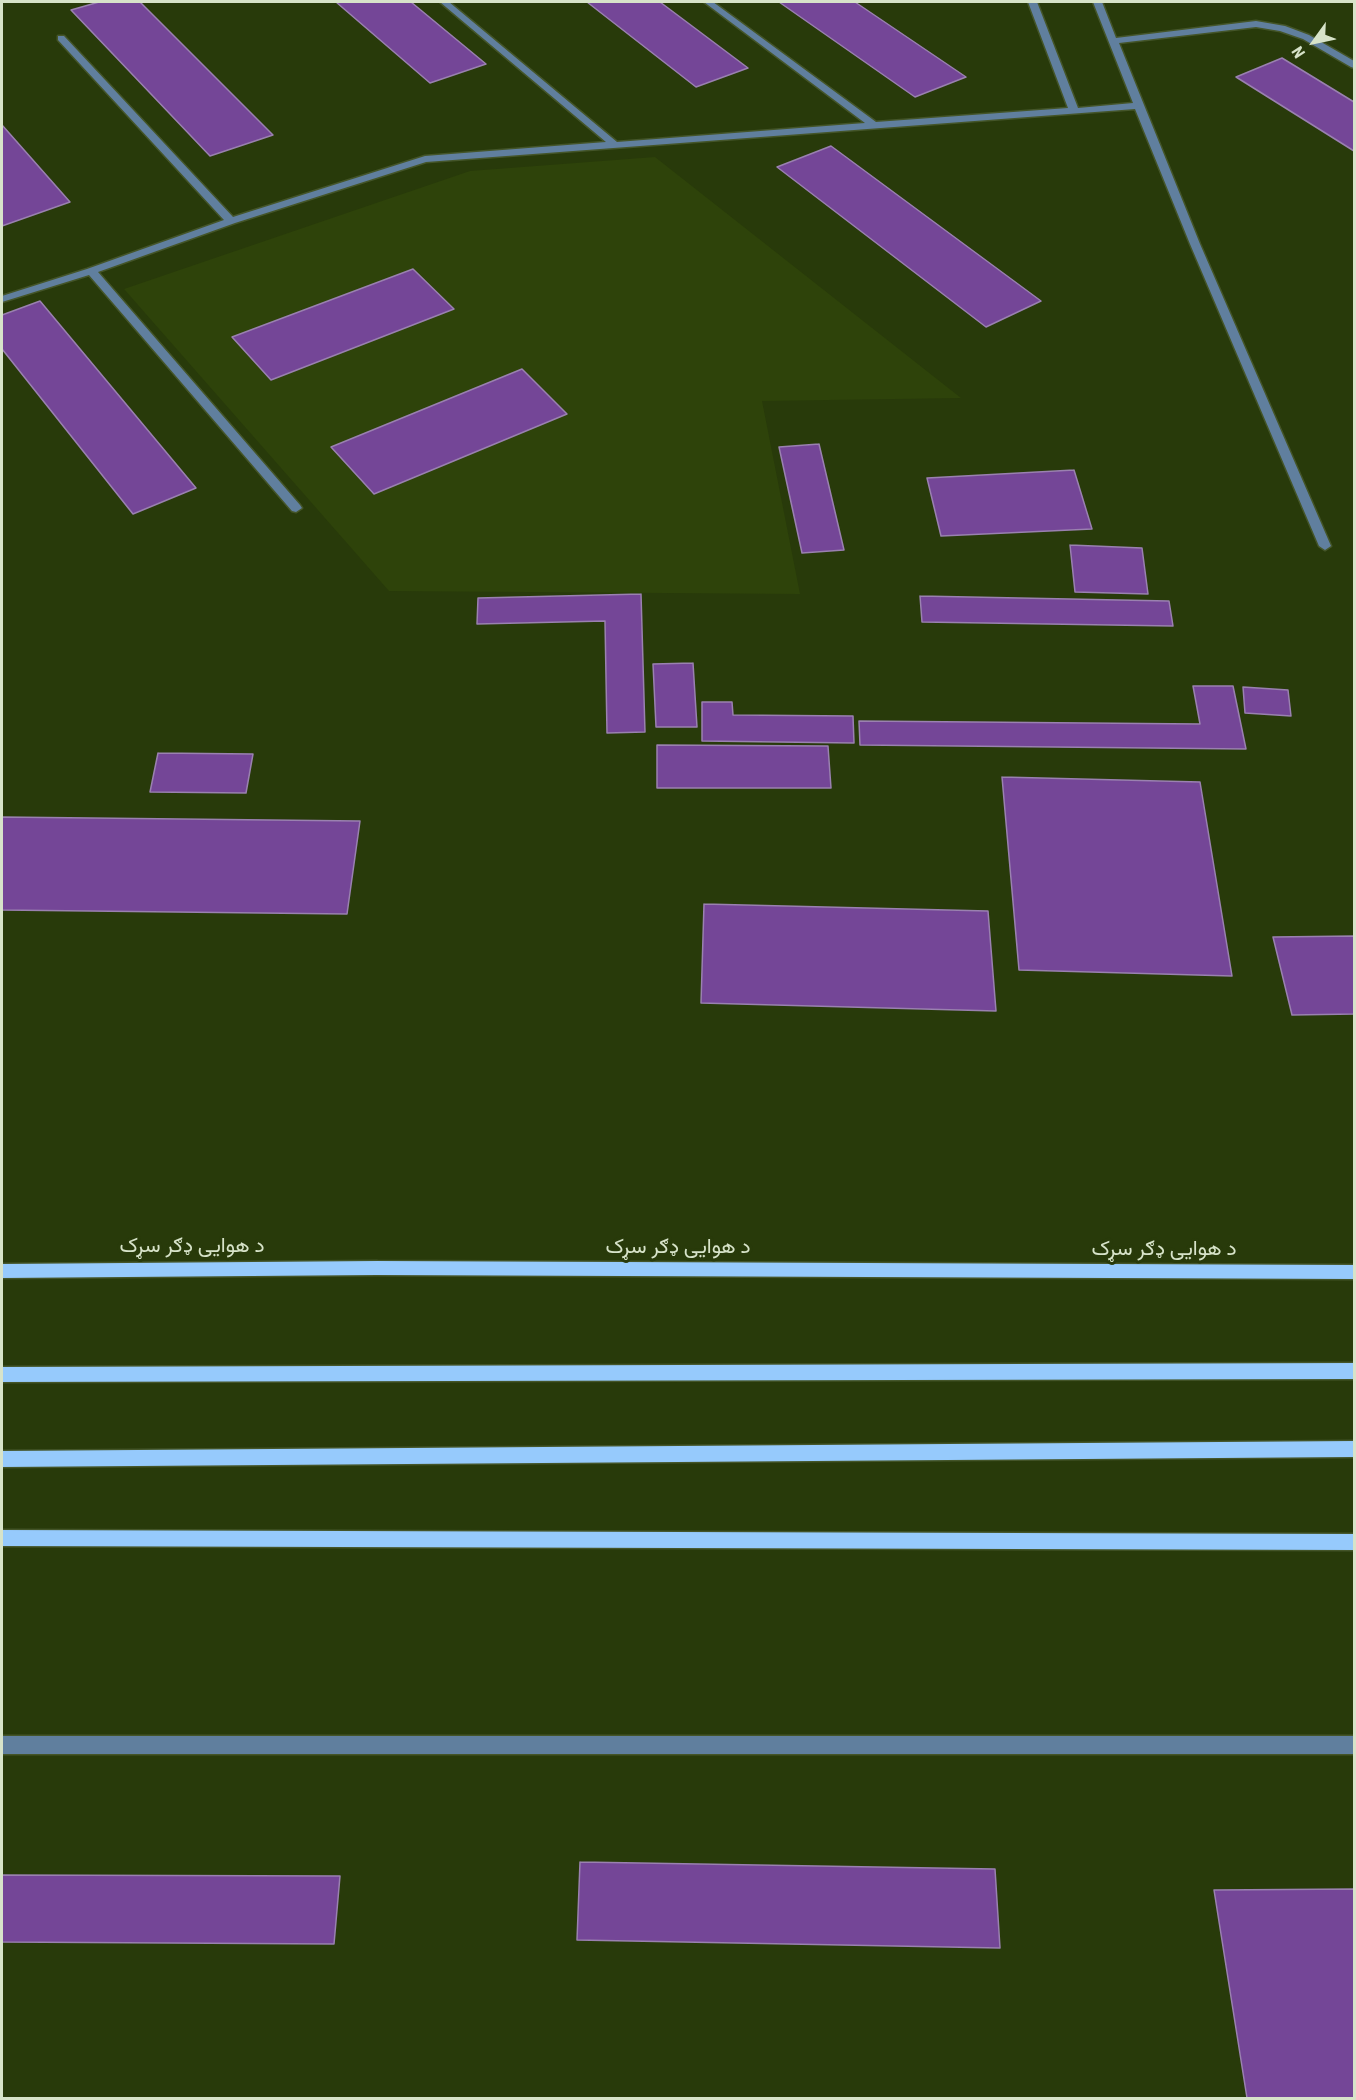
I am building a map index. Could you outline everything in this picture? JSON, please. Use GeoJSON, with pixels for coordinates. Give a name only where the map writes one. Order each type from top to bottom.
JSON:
{"type":"FeatureCollection","features":[{"type":"Feature","properties":{"kind":"main road","name":"د هوایی ډګر سړک"},"geometry":{"type":"LineString","coordinates":[[2,1271],[389,1268],[1354,1272]]}},
{"type":"Feature","properties":{"kind":"main road"},"geometry":{"type":"LineString","coordinates":[[2,1375],[1354,1371]]}},
{"type":"Feature","properties":{"kind":"main road"},"geometry":{"type":"LineString","coordinates":[[2,1459],[1354,1449]]}},
{"type":"Feature","properties":{"kind":"main road"},"geometry":{"type":"LineString","coordinates":[[2,1538],[1354,1542]]}},
{"type":"Feature","properties":{"kind":"street"},"geometry":{"type":"LineString","coordinates":[[444,2],[613,143]]}},
{"type":"Feature","properties":{"kind":"street"},"geometry":{"type":"LineString","coordinates":[[708,2],[872,124]]}},
{"type":"Feature","properties":{"kind":"street"},"geometry":{"type":"LineString","coordinates":[[1032,2],[1074,111]]}},
{"type":"Feature","properties":{"kind":"street"},"geometry":{"type":"LineString","coordinates":[[1097,2],[1325,546]]}},
{"type":"Feature","properties":{"kind":"street"},"geometry":{"type":"LineString","coordinates":[[1113,41],[1256,24],[1282,28],[1306,37],[1354,64]]}},
{"type":"Feature","properties":{"kind":"street"},"geometry":{"type":"LineString","coordinates":[[61,38],[231,222]]}},
{"type":"Feature","properties":{"kind":"street"},"geometry":{"type":"LineString","coordinates":[[3,296],[92,271],[231,222],[425,159],[613,143],[1139,106]]}},
{"type":"Feature","properties":{"kind":"street"},"geometry":{"type":"LineString","coordinates":[[92,271],[296,508]]}},
{"type":"Feature","properties":{"kind":"street"},"geometry":{"type":"LineString","coordinates":[[2,1745],[1354,1744]]}},
{"type":"Feature","properties":{"kind":"shaded area"},"geometry":{"type":"Polygon","coordinates":[[[655,157],[961,398],[762,401],[800,594],[389,591],[124,289],[470,171],[655,157]]]}},
{"type":"Feature","properties":{"kind":"building"},"geometry":{"type":"Polygon","coordinates":[[[99,2],[140,2],[273,135],[210,156],[71,10],[99,2]]]}},
{"type":"Feature","properties":{"kind":"building"},"geometry":{"type":"Polygon","coordinates":[[[336,2],[411,2],[486,64],[430,83],[336,2]]]}},
{"type":"Feature","properties":{"kind":"building"},"geometry":{"type":"Polygon","coordinates":[[[587,2],[660,2],[748,68],[696,87],[587,2]]]}},
{"type":"Feature","properties":{"kind":"building"},"geometry":{"type":"Polygon","coordinates":[[[779,2],[855,2],[966,77],[915,97],[779,2]]]}},
{"type":"Feature","properties":{"kind":"building"},"geometry":{"type":"Polygon","coordinates":[[[1282,58],[1354,102],[1354,151],[1236,77],[1282,58]]]}},
{"type":"Feature","properties":{"kind":"building"},"geometry":{"type":"Polygon","coordinates":[[[2,125],[70,202],[2,226],[2,125]]]}},
{"type":"Feature","properties":{"kind":"building"},"geometry":{"type":"Polygon","coordinates":[[[831,146],[1041,301],[986,327],[777,167],[831,146]]]}},
{"type":"Feature","properties":{"kind":"building"},"geometry":{"type":"Polygon","coordinates":[[[413,269],[454,309],[271,380],[232,337],[413,269]]]}},
{"type":"Feature","properties":{"kind":"building"},"geometry":{"type":"Polygon","coordinates":[[[40,301],[196,488],[133,514],[2,349],[2,315],[40,301]]]}},
{"type":"Feature","properties":{"kind":"building"},"geometry":{"type":"Polygon","coordinates":[[[522,369],[567,414],[374,494],[331,447],[522,369]]]}},
{"type":"Feature","properties":{"kind":"building"},"geometry":{"type":"Polygon","coordinates":[[[819,444],[844,550],[802,553],[779,447],[819,444]]]}},
{"type":"Feature","properties":{"kind":"building"},"geometry":{"type":"Polygon","coordinates":[[[1074,470],[1092,529],[941,536],[927,478],[1074,470]]]}},
{"type":"Feature","properties":{"kind":"building"},"geometry":{"type":"Polygon","coordinates":[[[1070,545],[1142,548],[1148,594],[1075,592],[1070,545]]]}},
{"type":"Feature","properties":{"kind":"building"},"geometry":{"type":"Polygon","coordinates":[[[641,594],[645,732],[607,733],[605,621],[477,624],[478,598],[641,594]]]}},
{"type":"Feature","properties":{"kind":"building"},"geometry":{"type":"Polygon","coordinates":[[[920,596],[1169,601],[1173,626],[922,622],[920,596]]]}},
{"type":"Feature","properties":{"kind":"building"},"geometry":{"type":"Polygon","coordinates":[[[693,663],[697,727],[656,727],[653,664],[693,663]]]}},
{"type":"Feature","properties":{"kind":"building"},"geometry":{"type":"Polygon","coordinates":[[[1193,686],[1233,686],[1246,749],[860,745],[859,721],[1200,724],[1193,686]]]}},
{"type":"Feature","properties":{"kind":"building"},"geometry":{"type":"Polygon","coordinates":[[[1243,687],[1288,690],[1291,716],[1245,713],[1243,687]]]}},
{"type":"Feature","properties":{"kind":"building"},"geometry":{"type":"Polygon","coordinates":[[[702,702],[732,702],[733,715],[853,716],[854,743],[702,741],[702,702]]]}},
{"type":"Feature","properties":{"kind":"building"},"geometry":{"type":"Polygon","coordinates":[[[657,745],[828,746],[831,788],[657,788],[657,745]]]}},
{"type":"Feature","properties":{"kind":"building"},"geometry":{"type":"Polygon","coordinates":[[[158,753],[253,754],[246,793],[150,792],[158,753]]]}},
{"type":"Feature","properties":{"kind":"building"},"geometry":{"type":"Polygon","coordinates":[[[1002,777],[1200,782],[1232,976],[1019,970],[1002,777]]]}},
{"type":"Feature","properties":{"kind":"building"},"geometry":{"type":"Polygon","coordinates":[[[2,817],[360,821],[347,914],[2,910],[2,817]]]}},
{"type":"Feature","properties":{"kind":"building"},"geometry":{"type":"Polygon","coordinates":[[[704,904],[988,911],[996,1011],[701,1003],[704,904]]]}},
{"type":"Feature","properties":{"kind":"building"},"geometry":{"type":"Polygon","coordinates":[[[1354,936],[1354,1014],[1292,1015],[1273,937],[1354,936]]]}},
{"type":"Feature","properties":{"kind":"building"},"geometry":{"type":"Polygon","coordinates":[[[580,1862],[995,1869],[1000,1948],[577,1940],[580,1862]]]}},
{"type":"Feature","properties":{"kind":"building"},"geometry":{"type":"Polygon","coordinates":[[[2,1875],[340,1876],[334,1944],[2,1942],[2,1875]]]}},
{"type":"Feature","properties":{"kind":"building"},"geometry":{"type":"Polygon","coordinates":[[[1354,1889],[1354,2098],[1247,2098],[1214,1890],[1354,1889]]]}}]}
